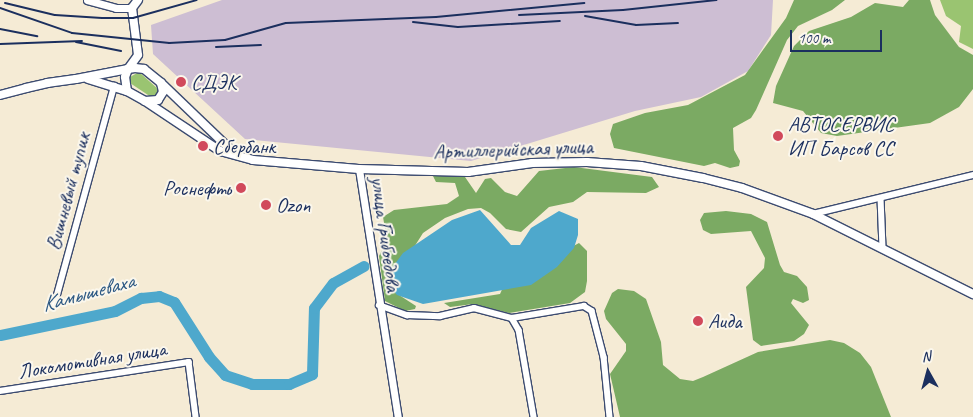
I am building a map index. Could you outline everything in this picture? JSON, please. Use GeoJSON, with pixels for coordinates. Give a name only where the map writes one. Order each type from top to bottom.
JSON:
{"type":"FeatureCollection","features":[{"type":"Feature","properties":{"kind":"main road"},"geometry":{"type":"LineString","coordinates":[[138,0],[132,8],[138,55],[151,73],[238,156]]}},
{"type":"Feature","properties":{"kind":"main road"},"geometry":{"type":"LineString","coordinates":[[127,91],[125,77],[138,55]]}},
{"type":"Feature","properties":{"kind":"main road","name":"Артиллерийская улица"},"geometry":{"type":"LineString","coordinates":[[0,95],[128,69],[140,68],[151,73]]}},
{"type":"Feature","properties":{"kind":"main road","name":"Артиллерийская улица"},"geometry":{"type":"LineString","coordinates":[[76,79],[114,86],[127,91],[220,151],[275,163],[359,169],[468,172],[532,163],[563,162],[642,166],[685,174],[742,188],[813,214],[973,294]]}},
{"type":"Feature","properties":{"kind":"main road"},"geometry":{"type":"LineString","coordinates":[[145,101],[161,97],[161,83]]}},
{"type":"Feature","properties":{"kind":"street"},"geometry":{"type":"LineString","coordinates":[[87,0],[116,8],[132,8]]}},
{"type":"Feature","properties":{"kind":"street","name":"Вишневый тупик"},"geometry":{"type":"LineString","coordinates":[[54,306],[114,86]]}},
{"type":"Feature","properties":{"kind":"street","name":"улица Грибоедова"},"geometry":{"type":"LineString","coordinates":[[359,169],[398,417]]}},
{"type":"Feature","properties":{"kind":"street"},"geometry":{"type":"LineString","coordinates":[[813,214],[973,176]]}},
{"type":"Feature","properties":{"kind":"street"},"geometry":{"type":"LineString","coordinates":[[881,198],[883,248]]}},
{"type":"Feature","properties":{"kind":"street","name":"улица Грибоедова"},"geometry":{"type":"LineString","coordinates":[[379,305],[394,312],[417,316],[440,316],[474,308],[512,318]]}},
{"type":"Feature","properties":{"kind":"street"},"geometry":{"type":"LineString","coordinates":[[534,417],[519,330],[512,318],[588,307],[594,316],[604,357],[610,417]]}},
{"type":"Feature","properties":{"kind":"street","name":"Локомотивная улица"},"geometry":{"type":"LineString","coordinates":[[0,391],[189,362],[196,417]]}},
{"type":"Feature","properties":{"kind":"shaded area"},"geometry":{"type":"Polygon","coordinates":[[[222,0],[773,0],[771,35],[748,71],[701,97],[635,111],[471,161],[245,139],[153,54],[151,25],[222,0]]]}},
{"type":"Feature","properties":{"kind":"green space"},"geometry":{"type":"Polygon","coordinates":[[[794,0],[845,0],[832,10],[798,26],[787,40],[756,110],[751,118],[733,128],[734,150],[740,161],[739,166],[730,168],[715,163],[704,166],[614,148],[610,134],[613,124],[645,113],[688,105],[745,75],[786,18],[794,0]]]}},
{"type":"Feature","properties":{"kind":"green space"},"geometry":{"type":"Polygon","coordinates":[[[909,0],[930,0],[935,15],[959,47],[973,55],[973,89],[959,107],[930,123],[837,136],[821,133],[803,111],[773,103],[776,86],[794,46],[809,31],[851,17],[875,3],[903,7],[909,0]]]}},
{"type":"Feature","properties":{"kind":"green space"},"geometry":{"type":"Polygon","coordinates":[[[940,0],[973,0],[973,49],[959,42],[961,26],[946,16],[940,0]]]}},
{"type":"Feature","properties":{"kind":"green space"},"geometry":{"type":"Polygon","coordinates":[[[139,72],[158,89],[156,96],[151,97],[130,83],[130,77],[139,72]]]}},
{"type":"Feature","properties":{"kind":"green space"},"geometry":{"type":"Polygon","coordinates":[[[574,167],[652,177],[659,187],[646,193],[587,192],[573,202],[549,207],[521,232],[506,229],[490,213],[481,208],[468,209],[445,218],[423,233],[411,252],[399,295],[416,306],[415,309],[405,311],[385,301],[379,256],[387,240],[383,217],[394,210],[447,204],[459,196],[455,183],[436,182],[433,176],[441,174],[465,177],[476,193],[485,179],[491,178],[505,192],[517,196],[539,171],[574,167]]]}},
{"type":"Feature","properties":{"kind":"green space"},"geometry":{"type":"Polygon","coordinates":[[[726,211],[751,214],[767,222],[780,265],[784,272],[797,276],[807,287],[809,300],[803,303],[793,299],[791,303],[809,325],[804,334],[794,341],[761,346],[753,340],[746,287],[764,268],[765,258],[751,231],[711,234],[703,230],[700,220],[704,213],[726,211]]]}},
{"type":"Feature","properties":{"kind":"green space"},"geometry":{"type":"Polygon","coordinates":[[[579,243],[587,251],[587,281],[585,292],[570,303],[509,313],[473,304],[450,307],[444,303],[500,294],[505,283],[579,243]]]}},
{"type":"Feature","properties":{"kind":"green space"},"geometry":{"type":"Polygon","coordinates":[[[618,289],[634,291],[646,299],[661,342],[663,365],[680,379],[693,381],[758,352],[830,340],[844,343],[860,353],[871,367],[891,417],[620,417],[610,374],[626,351],[626,344],[606,319],[604,311],[612,293],[618,289]]]}},
{"type":"Feature","properties":{"kind":"water"},"geometry":{"type":"Polygon","coordinates":[[[480,210],[511,245],[520,245],[531,228],[559,211],[578,219],[578,235],[574,248],[557,267],[531,285],[423,304],[397,295],[392,289],[389,272],[403,253],[452,220],[480,210]]]}},
{"type":"Feature","properties":{"kind":"waterway","name":"Камышеваха"},"geometry":{"type":"LineString","coordinates":[[0,335],[115,311],[141,298],[159,296],[174,302],[209,357],[225,375],[252,384],[289,384],[312,374],[314,308],[333,283],[364,266]]}},
{"type":"Feature","properties":{"kind":"railway"},"geometry":{"type":"LineString","coordinates":[[5,3],[55,15],[133,18],[197,0]]}},
{"type":"Feature","properties":{"kind":"railway"},"geometry":{"type":"LineString","coordinates":[[519,15],[623,10],[716,0]]}},
{"type":"Feature","properties":{"kind":"railway"},"geometry":{"type":"LineString","coordinates":[[0,8],[72,33],[169,43],[225,40],[286,23],[436,17],[584,3]]}},
{"type":"Feature","properties":{"kind":"railway"},"geometry":{"type":"LineString","coordinates":[[585,16],[636,25],[678,23]]}},
{"type":"Feature","properties":{"kind":"railway"},"geometry":{"type":"LineString","coordinates":[[413,22],[458,27],[560,21]]}},
{"type":"Feature","properties":{"kind":"railway"},"geometry":{"type":"LineString","coordinates":[[0,29],[37,36]]}},
{"type":"Feature","properties":{"kind":"railway"},"geometry":{"type":"LineString","coordinates":[[0,44],[82,41]]}},
{"type":"Feature","properties":{"kind":"railway"},"geometry":{"type":"LineString","coordinates":[[76,42],[121,51]]}},
{"type":"Feature","properties":{"kind":"railway"},"geometry":{"type":"LineString","coordinates":[[216,47],[261,45]]}},
{"type":"Feature","properties":{"kind":"place","name":"СДЭК"},"geometry":{"type":"Point","coordinates":[181,82]}},
{"type":"Feature","properties":{"kind":"place","name":"АВТОСЕРВИС ИП Барсов СС"},"geometry":{"type":"Point","coordinates":[778,136]}},
{"type":"Feature","properties":{"kind":"place","name":"Сбербанк"},"geometry":{"type":"Point","coordinates":[203,146]}},
{"type":"Feature","properties":{"kind":"place","name":"Роснефть"},"geometry":{"type":"Point","coordinates":[241,188]}},
{"type":"Feature","properties":{"kind":"place","name":"Ozon"},"geometry":{"type":"Point","coordinates":[266,205]}},
{"type":"Feature","properties":{"kind":"place","name":"Аида"},"geometry":{"type":"Point","coordinates":[698,321]}}]}
